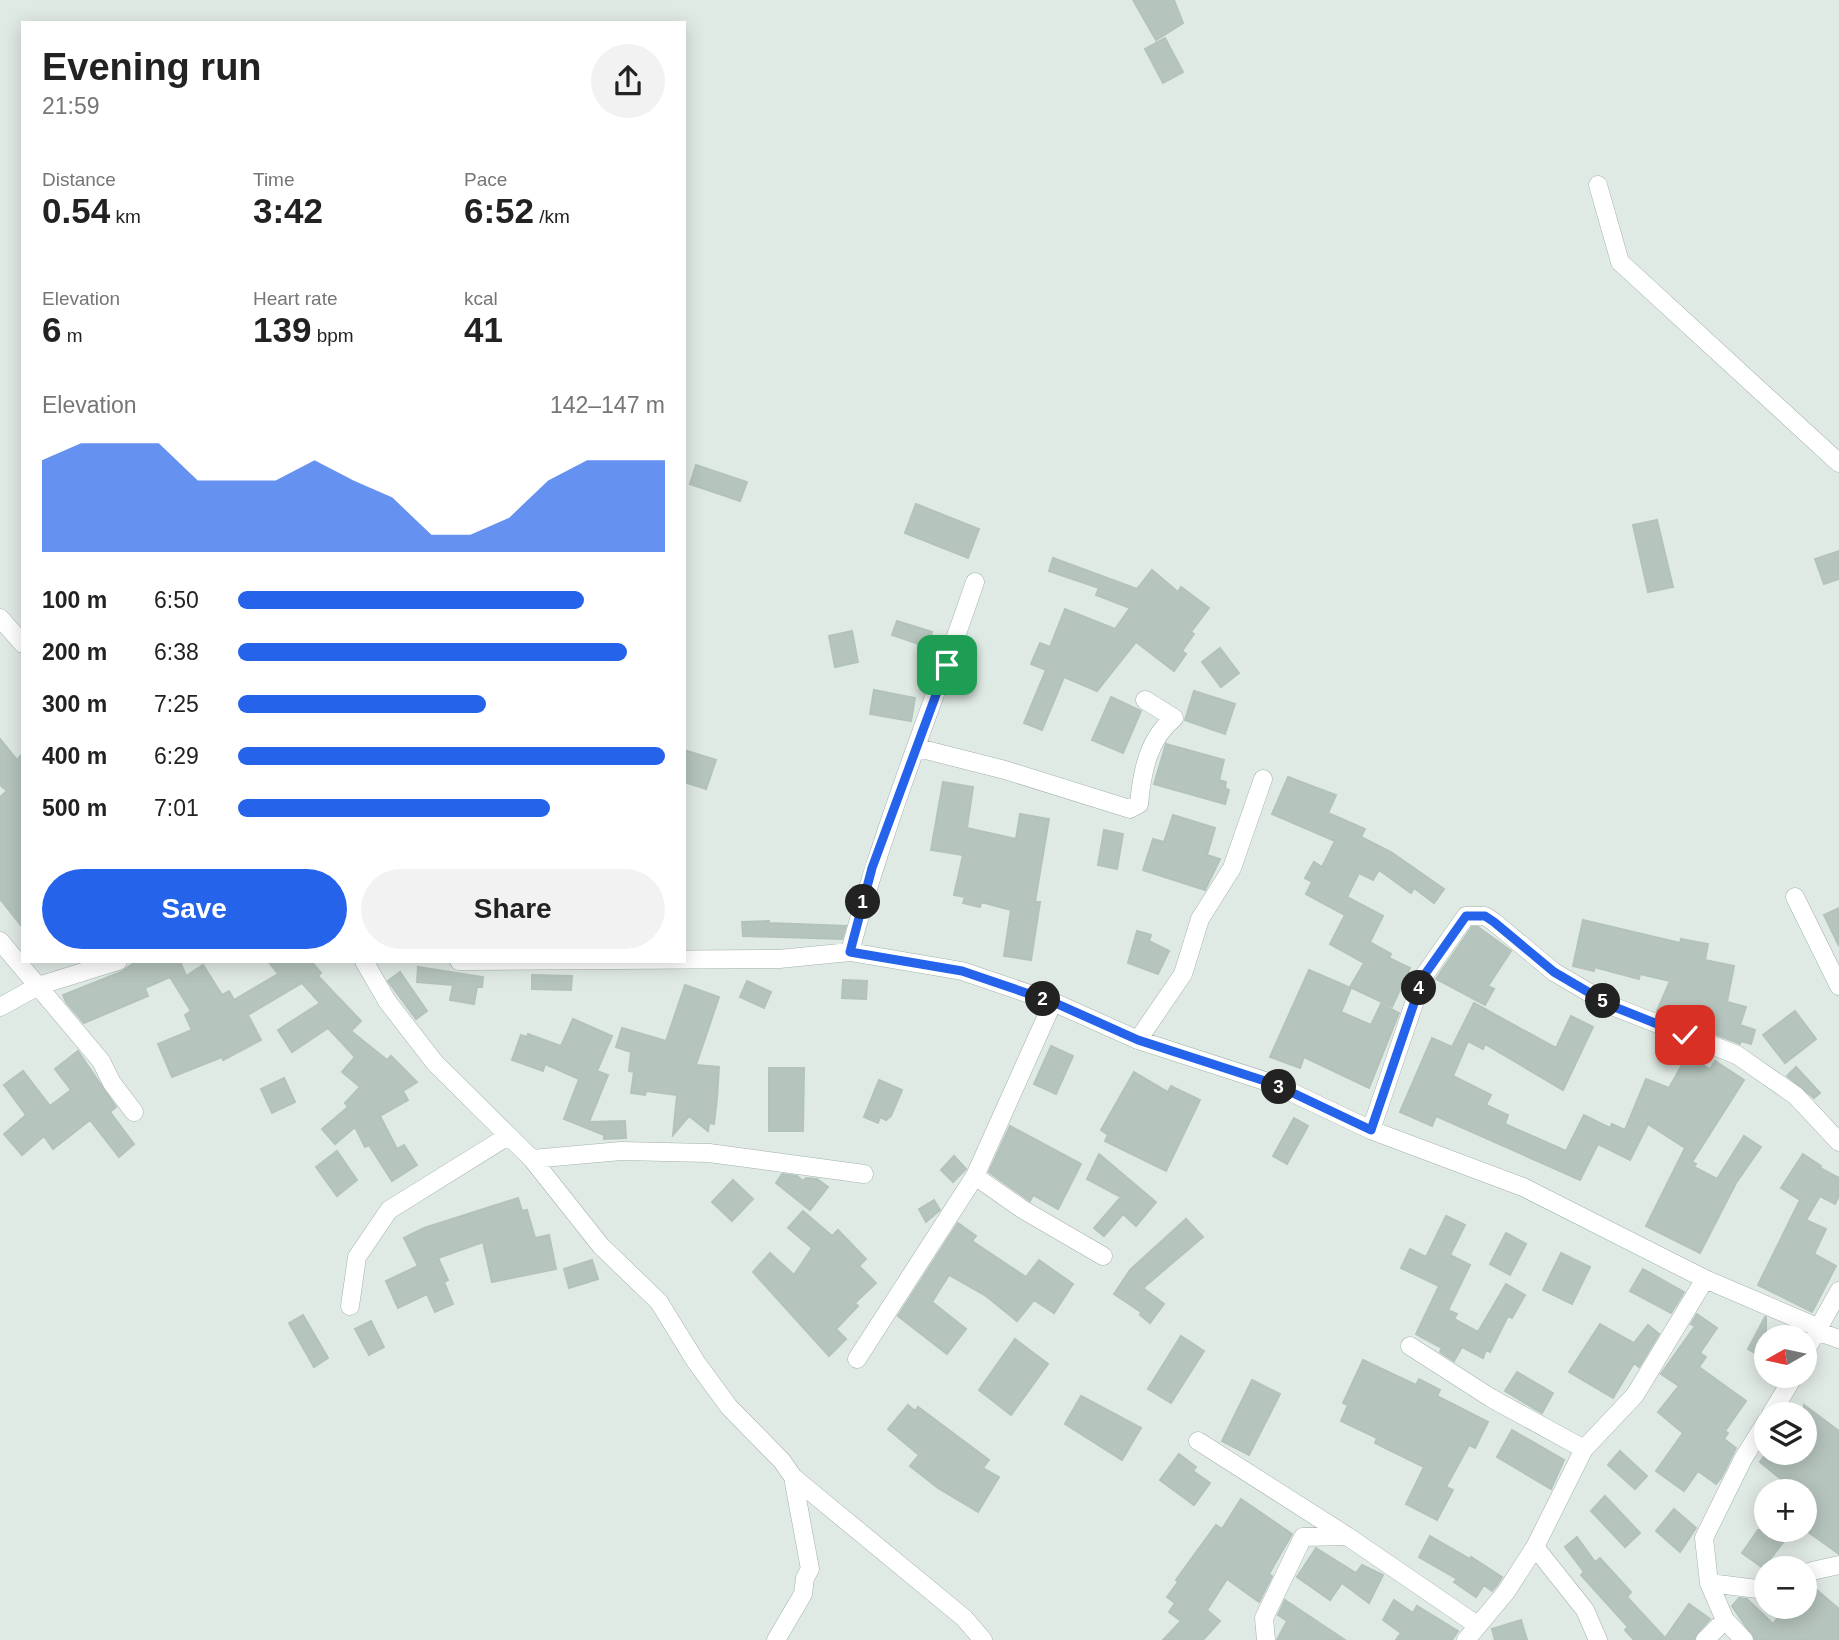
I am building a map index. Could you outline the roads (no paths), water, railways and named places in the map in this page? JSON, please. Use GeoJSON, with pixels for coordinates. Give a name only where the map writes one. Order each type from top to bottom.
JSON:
{"type":"FeatureCollection","features":[{"type":"Feature","properties":{"kind":"street"},"geometry":{"type":"LineString","coordinates":[[1598,185],[1620,262],[1839,463]]}},
{"type":"Feature","properties":{"kind":"street"},"geometry":{"type":"LineString","coordinates":[[850,952],[872,868],[918,748],[975,582]]}},
{"type":"Feature","properties":{"kind":"street"},"geometry":{"type":"LineString","coordinates":[[0,618],[21,642]]}},
{"type":"Feature","properties":{"kind":"street"},"geometry":{"type":"LineString","coordinates":[[918,748],[1005,770],[1130,809],[1139,804],[1147,757],[1160,729],[1174,718],[1165,709],[1145,700]]}},
{"type":"Feature","properties":{"kind":"street"},"geometry":{"type":"LineString","coordinates":[[1138,1040],[1183,974],[1200,919],[1232,869],[1264,779]]}},
{"type":"Feature","properties":{"kind":"street"},"geometry":{"type":"LineString","coordinates":[[1795,897],[1839,986]]}},
{"type":"Feature","properties":{"kind":"street"},"geometry":{"type":"LineString","coordinates":[[1371,1130],[1423,977],[1466,916],[1485,916],[1554,972],[1612,1006],[1737,1055],[1796,1096],[1839,1142]]}},
{"type":"Feature","properties":{"kind":"street"},"geometry":{"type":"LineString","coordinates":[[0,941],[102,1061],[112,1083],[134,1112]]}},
{"type":"Feature","properties":{"kind":"street"},"geometry":{"type":"LineString","coordinates":[[686,960],[766,959],[850,952],[962,971],[1053,1002],[1138,1040],[1274,1084],[1371,1130],[1523,1186],[1705,1279],[1807,1325]]}},
{"type":"Feature","properties":{"kind":"street"},"geometry":{"type":"LineString","coordinates":[[0,1007],[38,986],[112,963]]}},
{"type":"Feature","properties":{"kind":"street"},"geometry":{"type":"LineString","coordinates":[[365,963],[387,1001],[435,1062],[531,1159],[601,1246],[659,1302],[696,1362],[729,1407],[765,1442],[793,1477],[964,1618],[983,1640]]}},
{"type":"Feature","properties":{"kind":"street"},"geometry":{"type":"LineString","coordinates":[[857,1359],[975,1176],[1053,1002]]}},
{"type":"Feature","properties":{"kind":"street"},"geometry":{"type":"LineString","coordinates":[[350,1306],[357,1257],[389,1210],[508,1136]]}},
{"type":"Feature","properties":{"kind":"street"},"geometry":{"type":"LineString","coordinates":[[531,1159],[621,1151],[709,1153],[864,1174]]}},
{"type":"Feature","properties":{"kind":"street"},"geometry":{"type":"LineString","coordinates":[[975,1176],[1022,1209],[1103,1256]]}},
{"type":"Feature","properties":{"kind":"street"},"geometry":{"type":"LineString","coordinates":[[1198,1441],[1347,1536],[1472,1633],[1506,1592],[1535,1547],[1584,1449],[1635,1395],[1705,1279]]}},
{"type":"Feature","properties":{"kind":"street"},"geometry":{"type":"LineString","coordinates":[[1817,1327],[1839,1291]]}},
{"type":"Feature","properties":{"kind":"street"},"geometry":{"type":"LineString","coordinates":[[1817,1329],[1839,1339]]}},
{"type":"Feature","properties":{"kind":"street"},"geometry":{"type":"LineString","coordinates":[[1410,1346],[1491,1398],[1584,1449]]}},
{"type":"Feature","properties":{"kind":"street"},"geometry":{"type":"LineString","coordinates":[[1744,1640],[1725,1620],[1709,1583],[1704,1538],[1742,1459],[1754,1440]]}},
{"type":"Feature","properties":{"kind":"street"},"geometry":{"type":"LineString","coordinates":[[776,1640],[799,1604],[810,1569],[793,1477]]}},
{"type":"Feature","properties":{"kind":"street"},"geometry":{"type":"LineString","coordinates":[[1266,1640],[1264,1618],[1303,1537],[1347,1536]]}},
{"type":"Feature","properties":{"kind":"street"},"geometry":{"type":"LineString","coordinates":[[1535,1547],[1585,1610],[1598,1640]]}},
{"type":"Feature","properties":{"kind":"street"},"geometry":{"type":"LineString","coordinates":[[1817,1570],[1839,1565]]}},
{"type":"Feature","properties":{"kind":"street"},"geometry":{"type":"LineString","coordinates":[[1709,1583],[1754,1589]]}},
{"type":"Feature","properties":{"kind":"street"},"geometry":{"type":"LineString","coordinates":[[1705,1640],[1725,1620]]}}]}
